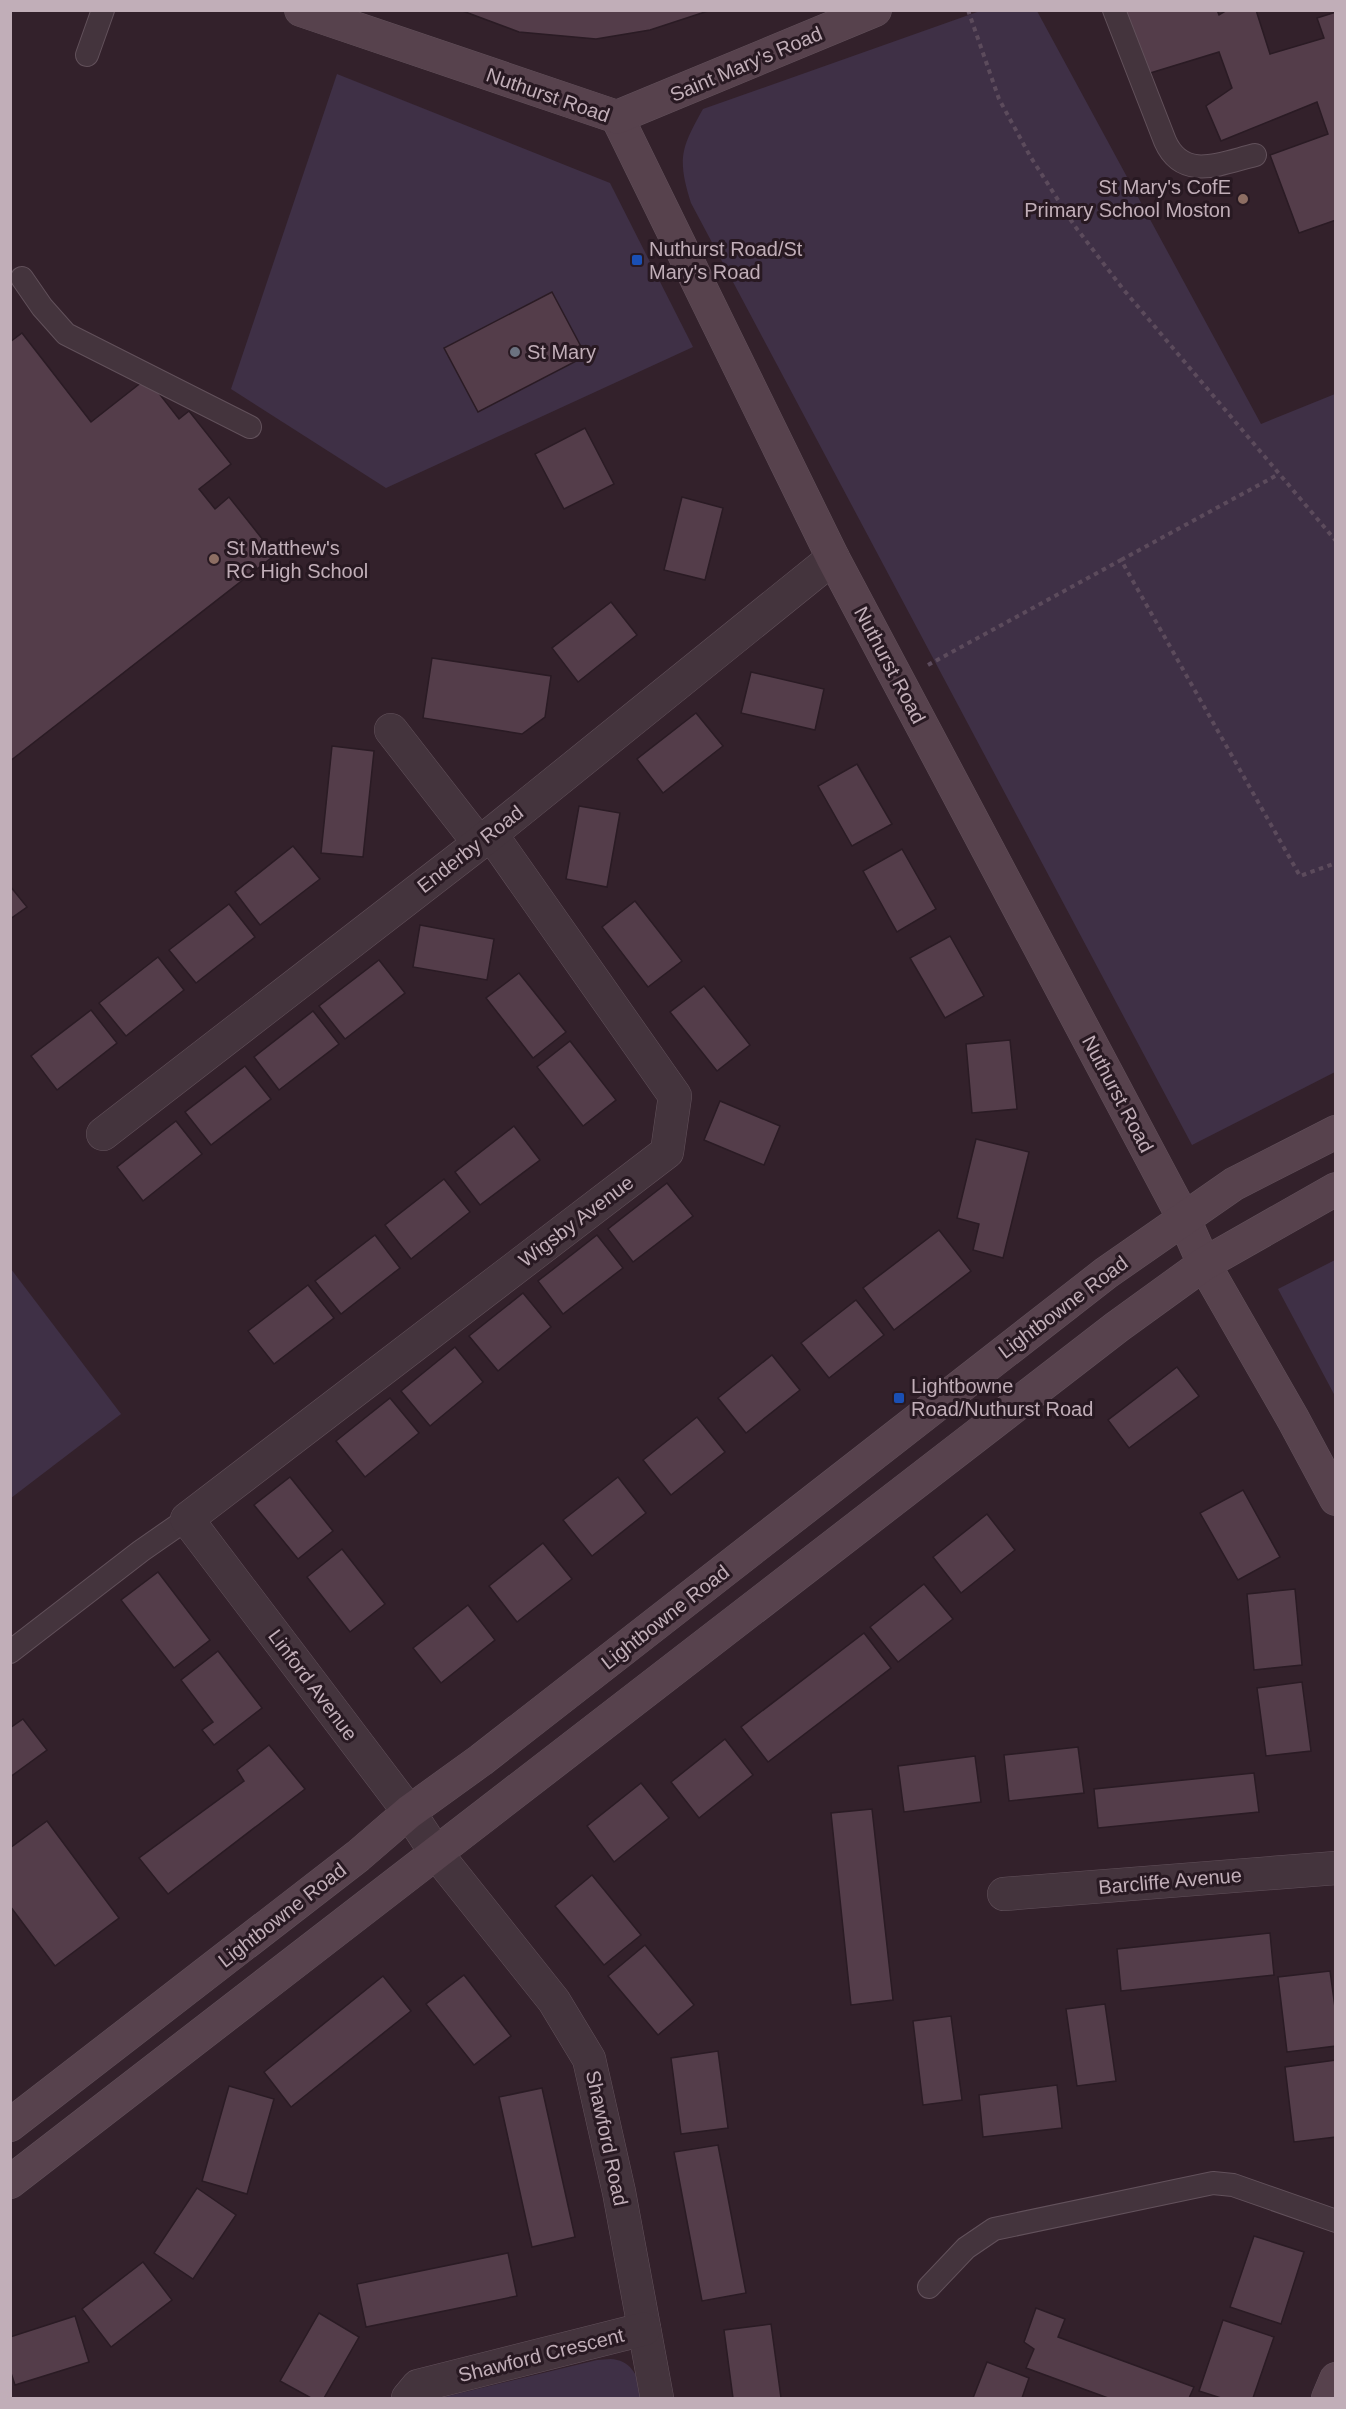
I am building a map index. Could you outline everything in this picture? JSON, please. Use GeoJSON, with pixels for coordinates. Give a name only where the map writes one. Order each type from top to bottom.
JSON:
{"type":"FeatureCollection","features":[{"type":"Feature","properties":{"kind":"main road","name":"Saint Mary's Road"},"geometry":{"type":"LineString","coordinates":[[617,117],[875,10]]}},
{"type":"Feature","properties":{"kind":"main road","name":"Nuthurst Road"},"geometry":{"type":"LineString","coordinates":[[303,11],[617,117],[833,558],[1184,1219],[1204,1264],[1293,1419],[1335,1499]]}},
{"type":"Feature","properties":{"kind":"main road","name":"Lightbowne Road"},"geometry":{"type":"LineString","coordinates":[[10,2125],[358,1856],[409,1812],[481,1760],[1099,1278],[1234,1184],[1335,1132]]}},
{"type":"Feature","properties":{"kind":"main road"},"geometry":{"type":"LineString","coordinates":[[10,2182],[1108,1334],[1204,1264],[1335,1189]]}},
{"type":"Feature","properties":{"kind":"main road"},"geometry":{"type":"LineString","coordinates":[[1328,2398],[1335,2379]]}},
{"type":"Feature","properties":{"kind":"street","name":"Enderby Road"},"geometry":{"type":"LineString","coordinates":[[103,1134],[485,839],[833,558]]}},
{"type":"Feature","properties":{"kind":"street","name":"Wigsby Avenue"},"geometry":{"type":"LineString","coordinates":[[187,1519],[666,1152],[675,1096],[485,839],[391,730]]}},
{"type":"Feature","properties":{"kind":"street","name":"Linford Avenue"},"geometry":{"type":"LineString","coordinates":[[187,1519],[409,1812],[436,1853]]}},
{"type":"Feature","properties":{"kind":"street","name":"Shawford Road"},"geometry":{"type":"LineString","coordinates":[[436,1853],[554,2001],[589,2059],[619,2192],[657,2398]]}},
{"type":"Feature","properties":{"kind":"street","name":"Barcliffe Avenue"},"geometry":{"type":"LineString","coordinates":[[1004,1894],[1335,1868]]}},
{"type":"Feature","properties":{"kind":"street","name":"Shawford Crescent"},"geometry":{"type":"LineString","coordinates":[[408,2398],[418,2386],[644,2329]]}},
{"type":"Feature","properties":{"kind":"lane"},"geometry":{"type":"LineString","coordinates":[[87,55],[103,10]]}},
{"type":"Feature","properties":{"kind":"lane"},"geometry":{"type":"LineString","coordinates":[[1114,10],[1165,141],[1174,156],[1182,162],[1199,168],[1255,155]]}},
{"type":"Feature","properties":{"kind":"lane"},"geometry":{"type":"LineString","coordinates":[[22,278],[42,307],[66,334],[250,427]]}},
{"type":"Feature","properties":{"kind":"lane"},"geometry":{"type":"LineString","coordinates":[[10,1652],[141,1551],[187,1519]]}},
{"type":"Feature","properties":{"kind":"lane"},"geometry":{"type":"LineString","coordinates":[[929,2287],[966,2248],[994,2229],[1213,2183],[1233,2185],[1335,2221]]}},
{"type":"Feature","properties":{"kind":"path"},"geometry":{"type":"LineString","coordinates":[[968,10],[999,99],[1030,156],[1074,225],[1123,289],[1335,542]]}},
{"type":"Feature","properties":{"kind":"path"},"geometry":{"type":"LineString","coordinates":[[898,681],[1279,474]]}},
{"type":"Feature","properties":{"kind":"path"},"geometry":{"type":"LineString","coordinates":[[1121,560],[1300,876],[1335,863]]}},
{"type":"Feature","properties":{"kind":"shaded area"},"geometry":{"type":"Polygon","coordinates":[[[980,11],[1037,11],[1261,424],[1335,394],[1335,1072],[1192,1145],[691,203],[684,175],[686,144],[703,109],[980,11]]]}},
{"type":"Feature","properties":{"kind":"shaded area"},"geometry":{"type":"Polygon","coordinates":[[[337,74],[610,183],[693,347],[386,488],[231,389],[337,74]]]}},
{"type":"Feature","properties":{"kind":"shaded area"},"geometry":{"type":"Polygon","coordinates":[[[1335,1260],[1335,1396],[1278,1289],[1335,1260]]]}},
{"type":"Feature","properties":{"kind":"shaded area"},"geometry":{"type":"Polygon","coordinates":[[[10,1270],[121,1414],[11,1498],[10,1270]]]}},
{"type":"Feature","properties":{"kind":"shaded area"},"geometry":{"type":"Polygon","coordinates":[[[615,2359],[628,2365],[639,2381],[644,2398],[440,2398],[597,2360],[615,2359]]]}},
{"type":"Feature","properties":{"kind":"building"},"geometry":{"type":"Polygon","coordinates":[[[460,10],[711,10],[650,30],[596,39],[519,32],[460,10]]]}},
{"type":"Feature","properties":{"kind":"building"},"geometry":{"type":"Polygon","coordinates":[[[1125,10],[1217,10],[1219,15],[1227,10],[1256,10],[1270,54],[1324,38],[1317,18],[1336,12],[1336,220],[1299,233],[1270,155],[1328,134],[1317,102],[1221,141],[1206,106],[1232,88],[1219,52],[1147,74],[1125,10]]]}},
{"type":"Feature","properties":{"kind":"building","name":"St Mary"},"geometry":{"type":"Polygon","coordinates":[[[552,292],[586,356],[478,412],[444,348],[552,292]]]}},
{"type":"Feature","properties":{"kind":"building"},"geometry":{"type":"Polygon","coordinates":[[[22,333],[91,422],[147,378],[179,419],[189,411],[231,464],[199,489],[215,509],[229,497],[275,555],[10,761],[10,342],[22,333]]]}},
{"type":"Feature","properties":{"kind":"building"},"geometry":{"type":"Polygon","coordinates":[[[585,428],[614,484],[564,509],[535,454],[585,428]]]}},
{"type":"Feature","properties":{"kind":"building"},"geometry":{"type":"Polygon","coordinates":[[[682,497],[723,508],[705,580],[664,570],[682,497]]]}},
{"type":"Feature","properties":{"kind":"building"},"geometry":{"type":"Polygon","coordinates":[[[611,602],[637,635],[578,682],[552,648],[611,602]]]}},
{"type":"Feature","properties":{"kind":"building"},"geometry":{"type":"Polygon","coordinates":[[[432,658],[551,676],[545,717],[522,734],[423,718],[432,658]]]}},
{"type":"Feature","properties":{"kind":"building"},"geometry":{"type":"Polygon","coordinates":[[[751,672],[824,689],[815,730],[741,713],[751,672]]]}},
{"type":"Feature","properties":{"kind":"building"},"geometry":{"type":"Polygon","coordinates":[[[696,713],[723,746],[663,793],[637,759],[696,713]]]}},
{"type":"Feature","properties":{"kind":"building"},"geometry":{"type":"Polygon","coordinates":[[[332,746],[374,751],[363,857],[321,853],[332,746]]]}},
{"type":"Feature","properties":{"kind":"building"},"geometry":{"type":"Polygon","coordinates":[[[857,764],[892,824],[852,846],[818,786],[857,764]]]}},
{"type":"Feature","properties":{"kind":"building"},"geometry":{"type":"Polygon","coordinates":[[[579,806],[620,813],[607,887],[566,879],[579,806]]]}},
{"type":"Feature","properties":{"kind":"building"},"geometry":{"type":"Polygon","coordinates":[[[293,846],[320,879],[260,925],[235,892],[293,846]]]}},
{"type":"Feature","properties":{"kind":"building"},"geometry":{"type":"Polygon","coordinates":[[[902,849],[936,909],[897,932],[863,871],[902,849]]]}},
{"type":"Feature","properties":{"kind":"building"},"geometry":{"type":"Polygon","coordinates":[[[10,886],[27,907],[10,919],[10,886]]]}},
{"type":"Feature","properties":{"kind":"building"},"geometry":{"type":"Polygon","coordinates":[[[635,901],[682,961],[648,987],[602,927],[635,901]]]}},
{"type":"Feature","properties":{"kind":"building"},"geometry":{"type":"Polygon","coordinates":[[[229,904],[255,937],[196,983],[169,950],[229,904]]]}},
{"type":"Feature","properties":{"kind":"building"},"geometry":{"type":"Polygon","coordinates":[[[420,925],[494,939],[487,980],[413,967],[420,925]]]}},
{"type":"Feature","properties":{"kind":"building"},"geometry":{"type":"Polygon","coordinates":[[[950,936],[984,996],[945,1018],[910,958],[950,936]]]}},
{"type":"Feature","properties":{"kind":"building"},"geometry":{"type":"Polygon","coordinates":[[[158,957],[184,990],[126,1036],[99,1003],[158,957]]]}},
{"type":"Feature","properties":{"kind":"building"},"geometry":{"type":"Polygon","coordinates":[[[379,960],[405,993],[345,1039],[319,1006],[379,960]]]}},
{"type":"Feature","properties":{"kind":"building"},"geometry":{"type":"Polygon","coordinates":[[[519,973],[566,1032],[533,1058],[486,998],[519,973]]]}},
{"type":"Feature","properties":{"kind":"building"},"geometry":{"type":"Polygon","coordinates":[[[704,986],[750,1045],[717,1071],[670,1012],[704,986]]]}},
{"type":"Feature","properties":{"kind":"building"},"geometry":{"type":"Polygon","coordinates":[[[91,1010],[117,1043],[57,1090],[31,1056],[91,1010]]]}},
{"type":"Feature","properties":{"kind":"building"},"geometry":{"type":"Polygon","coordinates":[[[313,1011],[339,1044],[279,1090],[254,1057],[313,1011]]]}},
{"type":"Feature","properties":{"kind":"building"},"geometry":{"type":"Polygon","coordinates":[[[1010,1040],[1017,1109],[972,1113],[966,1044],[1010,1040]]]}},
{"type":"Feature","properties":{"kind":"building"},"geometry":{"type":"Polygon","coordinates":[[[570,1041],[616,1100],[583,1126],[537,1067],[570,1041]]]}},
{"type":"Feature","properties":{"kind":"building"},"geometry":{"type":"Polygon","coordinates":[[[245,1066],[271,1099],[211,1145],[185,1112],[245,1066]]]}},
{"type":"Feature","properties":{"kind":"building"},"geometry":{"type":"Polygon","coordinates":[[[720,1101],[780,1126],[764,1165],[704,1140],[720,1101]]]}},
{"type":"Feature","properties":{"kind":"building"},"geometry":{"type":"Polygon","coordinates":[[[176,1121],[202,1154],[143,1201],[117,1167],[176,1121]]]}},
{"type":"Feature","properties":{"kind":"building"},"geometry":{"type":"Polygon","coordinates":[[[514,1126],[540,1160],[480,1205],[455,1172],[514,1126]]]}},
{"type":"Feature","properties":{"kind":"building"},"geometry":{"type":"Polygon","coordinates":[[[976,1139],[1029,1152],[1003,1258],[973,1250],[979,1224],[957,1218],[976,1139]]]}},
{"type":"Feature","properties":{"kind":"building"},"geometry":{"type":"Polygon","coordinates":[[[444,1179],[470,1212],[411,1259],[385,1225],[444,1179]]]}},
{"type":"Feature","properties":{"kind":"building"},"geometry":{"type":"Polygon","coordinates":[[[667,1183],[693,1216],[633,1262],[608,1229],[667,1183]]]}},
{"type":"Feature","properties":{"kind":"building"},"geometry":{"type":"Polygon","coordinates":[[[939,1230],[971,1271],[894,1330],[863,1288],[939,1230]]]}},
{"type":"Feature","properties":{"kind":"building"},"geometry":{"type":"Polygon","coordinates":[[[375,1235],[400,1268],[341,1314],[315,1281],[375,1235]]]}},
{"type":"Feature","properties":{"kind":"building"},"geometry":{"type":"Polygon","coordinates":[[[597,1235],[623,1268],[563,1314],[538,1281],[597,1235]]]}},
{"type":"Feature","properties":{"kind":"building"},"geometry":{"type":"Polygon","coordinates":[[[308,1285],[334,1318],[274,1364],[248,1331],[308,1285]]]}},
{"type":"Feature","properties":{"kind":"building"},"geometry":{"type":"Polygon","coordinates":[[[523,1293],[551,1327],[498,1371],[469,1336],[523,1293]]]}},
{"type":"Feature","properties":{"kind":"building"},"geometry":{"type":"Polygon","coordinates":[[[856,1300],[884,1335],[829,1378],[801,1343],[856,1300]]]}},
{"type":"Feature","properties":{"kind":"building"},"geometry":{"type":"Polygon","coordinates":[[[455,1347],[483,1382],[430,1426],[401,1391],[455,1347]]]}},
{"type":"Feature","properties":{"kind":"building"},"geometry":{"type":"Polygon","coordinates":[[[772,1355],[800,1390],[746,1433],[718,1398],[772,1355]]]}},
{"type":"Feature","properties":{"kind":"building"},"geometry":{"type":"Polygon","coordinates":[[[1177,1367],[1199,1396],[1129,1448],[1108,1420],[1177,1367]]]}},
{"type":"Feature","properties":{"kind":"building"},"geometry":{"type":"Polygon","coordinates":[[[390,1398],[419,1433],[365,1477],[336,1441],[390,1398]]]}},
{"type":"Feature","properties":{"kind":"building"},"geometry":{"type":"Polygon","coordinates":[[[697,1417],[725,1452],[671,1495],[643,1460],[697,1417]]]}},
{"type":"Feature","properties":{"kind":"building"},"geometry":{"type":"Polygon","coordinates":[[[290,1477],[333,1531],[298,1559],[254,1505],[290,1477]]]}},
{"type":"Feature","properties":{"kind":"building"},"geometry":{"type":"Polygon","coordinates":[[[618,1477],[646,1513],[592,1556],[563,1520],[618,1477]]]}},
{"type":"Feature","properties":{"kind":"building"},"geometry":{"type":"Polygon","coordinates":[[[1243,1490],[1280,1557],[1238,1580],[1200,1513],[1243,1490]]]}},
{"type":"Feature","properties":{"kind":"building"},"geometry":{"type":"Polygon","coordinates":[[[987,1514],[1015,1550],[961,1593],[933,1557],[987,1514]]]}},
{"type":"Feature","properties":{"kind":"building"},"geometry":{"type":"Polygon","coordinates":[[[543,1543],[572,1579],[517,1622],[489,1586],[543,1543]]]}},
{"type":"Feature","properties":{"kind":"building"},"geometry":{"type":"Polygon","coordinates":[[[342,1549],[385,1604],[350,1632],[307,1577],[342,1549]]]}},
{"type":"Feature","properties":{"kind":"building"},"geometry":{"type":"Polygon","coordinates":[[[158,1572],[210,1640],[174,1668],[121,1600],[158,1572]]]}},
{"type":"Feature","properties":{"kind":"building"},"geometry":{"type":"Polygon","coordinates":[[[924,1584],[953,1619],[898,1662],[870,1627],[924,1584]]]}},
{"type":"Feature","properties":{"kind":"building"},"geometry":{"type":"Polygon","coordinates":[[[1295,1589],[1302,1665],[1254,1670],[1247,1594],[1295,1589]]]}},
{"type":"Feature","properties":{"kind":"building"},"geometry":{"type":"Polygon","coordinates":[[[468,1605],[495,1640],[441,1683],[413,1648],[468,1605]]]}},
{"type":"Feature","properties":{"kind":"building"},"geometry":{"type":"Polygon","coordinates":[[[864,1633],[891,1668],[768,1762],[741,1727],[864,1633]]]}},
{"type":"Feature","properties":{"kind":"building"},"geometry":{"type":"Polygon","coordinates":[[[218,1651],[262,1708],[214,1745],[202,1730],[213,1722],[181,1680],[218,1651]]]}},
{"type":"Feature","properties":{"kind":"building"},"geometry":{"type":"Polygon","coordinates":[[[1302,1682],[1311,1751],[1266,1756],[1257,1688],[1302,1682]]]}},
{"type":"Feature","properties":{"kind":"building"},"geometry":{"type":"Polygon","coordinates":[[[23,1719],[47,1750],[10,1777],[10,1728],[23,1719]]]}},
{"type":"Feature","properties":{"kind":"building"},"geometry":{"type":"Polygon","coordinates":[[[725,1739],[753,1775],[699,1818],[671,1782],[725,1739]]]}},
{"type":"Feature","properties":{"kind":"building"},"geometry":{"type":"Polygon","coordinates":[[[269,1745],[305,1789],[168,1894],[139,1858],[244,1781],[237,1770],[269,1745]]]}},
{"type":"Feature","properties":{"kind":"building"},"geometry":{"type":"Polygon","coordinates":[[[1078,1747],[1084,1793],[1009,1801],[1004,1755],[1078,1747]]]}},
{"type":"Feature","properties":{"kind":"building"},"geometry":{"type":"Polygon","coordinates":[[[975,1756],[981,1802],[904,1812],[898,1766],[975,1756]]]}},
{"type":"Feature","properties":{"kind":"building"},"geometry":{"type":"Polygon","coordinates":[[[1254,1773],[1259,1812],[1098,1828],[1094,1789],[1254,1773]]]}},
{"type":"Feature","properties":{"kind":"building"},"geometry":{"type":"Polygon","coordinates":[[[641,1783],[669,1818],[614,1862],[587,1826],[641,1783]]]}},
{"type":"Feature","properties":{"kind":"building"},"geometry":{"type":"Polygon","coordinates":[[[872,1809],[893,2000],[851,2005],[831,1813],[872,1809]]]}},
{"type":"Feature","properties":{"kind":"building"},"geometry":{"type":"Polygon","coordinates":[[[47,1821],[119,1918],[55,1966],[10,1906],[10,1848],[47,1821]]]}},
{"type":"Feature","properties":{"kind":"building"},"geometry":{"type":"Polygon","coordinates":[[[592,1875],[641,1935],[604,1965],[555,1906],[592,1875]]]}},
{"type":"Feature","properties":{"kind":"building"},"geometry":{"type":"Polygon","coordinates":[[[1270,1933],[1274,1975],[1121,1991],[1117,1949],[1270,1933]]]}},
{"type":"Feature","properties":{"kind":"building"},"geometry":{"type":"Polygon","coordinates":[[[645,1945],[694,2005],[658,2035],[608,1976],[645,1945]]]}},
{"type":"Feature","properties":{"kind":"building"},"geometry":{"type":"Polygon","coordinates":[[[1330,1971],[1336,2015],[1336,2046],[1287,2052],[1278,1977],[1330,1971]]]}},
{"type":"Feature","properties":{"kind":"building"},"geometry":{"type":"Polygon","coordinates":[[[464,1975],[511,2036],[474,2065],[426,2004],[464,1975]]]}},
{"type":"Feature","properties":{"kind":"building"},"geometry":{"type":"Polygon","coordinates":[[[383,1976],[411,2011],[291,2107],[264,2072],[383,1976]]]}},
{"type":"Feature","properties":{"kind":"building"},"geometry":{"type":"Polygon","coordinates":[[[1105,2004],[1116,2081],[1077,2086],[1066,2009],[1105,2004]]]}},
{"type":"Feature","properties":{"kind":"building"},"geometry":{"type":"Polygon","coordinates":[[[951,2016],[962,2100],[923,2105],[913,2021],[951,2016]]]}},
{"type":"Feature","properties":{"kind":"building"},"geometry":{"type":"Polygon","coordinates":[[[718,2051],[728,2128],[681,2134],[671,2058],[718,2051]]]}},
{"type":"Feature","properties":{"kind":"building"},"geometry":{"type":"Polygon","coordinates":[[[1336,2060],[1336,2137],[1294,2142],[1285,2067],[1336,2060]]]}},
{"type":"Feature","properties":{"kind":"building"},"geometry":{"type":"Polygon","coordinates":[[[1057,2085],[1062,2128],[983,2137],[979,2095],[1057,2085]]]}},
{"type":"Feature","properties":{"kind":"building"},"geometry":{"type":"Polygon","coordinates":[[[229,2086],[274,2099],[247,2194],[202,2181],[229,2086]]]}},
{"type":"Feature","properties":{"kind":"building"},"geometry":{"type":"Polygon","coordinates":[[[542,2088],[575,2237],[532,2247],[499,2097],[542,2088]]]}},
{"type":"Feature","properties":{"kind":"building"},"geometry":{"type":"Polygon","coordinates":[[[718,2145],[746,2293],[702,2301],[674,2152],[718,2145]]]}},
{"type":"Feature","properties":{"kind":"building"},"geometry":{"type":"Polygon","coordinates":[[[197,2188],[236,2215],[193,2279],[154,2253],[197,2188]]]}},
{"type":"Feature","properties":{"kind":"building"},"geometry":{"type":"Polygon","coordinates":[[[1254,2236],[1304,2252],[1281,2324],[1230,2307],[1254,2236]]]}},
{"type":"Feature","properties":{"kind":"building"},"geometry":{"type":"Polygon","coordinates":[[[508,2253],[517,2296],[366,2327],[357,2284],[508,2253]]]}},
{"type":"Feature","properties":{"kind":"building"},"geometry":{"type":"Polygon","coordinates":[[[143,2262],[172,2300],[111,2347],[82,2309],[143,2262]]]}},
{"type":"Feature","properties":{"kind":"building"},"geometry":{"type":"Polygon","coordinates":[[[1036,2308],[1065,2319],[1058,2337],[1194,2387],[1189,2398],[1108,2398],[1026,2368],[1034,2349],[1024,2342],[1036,2308]]]}},
{"type":"Feature","properties":{"kind":"building"},"geometry":{"type":"Polygon","coordinates":[[[319,2313],[359,2337],[324,2398],[311,2398],[280,2381],[319,2313]]]}},
{"type":"Feature","properties":{"kind":"building"},"geometry":{"type":"Polygon","coordinates":[[[75,2316],[89,2362],[15,2385],[10,2370],[10,2337],[75,2316]]]}},
{"type":"Feature","properties":{"kind":"building"},"geometry":{"type":"Polygon","coordinates":[[[1223,2320],[1274,2337],[1253,2398],[1221,2398],[1199,2391],[1223,2320]]]}},
{"type":"Feature","properties":{"kind":"building"},"geometry":{"type":"Polygon","coordinates":[[[771,2324],[781,2398],[733,2398],[724,2330],[771,2324]]]}},
{"type":"Feature","properties":{"kind":"building"},"geometry":{"type":"Polygon","coordinates":[[[987,2362],[1029,2378],[1022,2398],[973,2398],[987,2362]]]}},
{"type":"Feature","properties":{"kind":"place","name":"St Mary's CofE Primary School Moston"},"geometry":{"type":"Point","coordinates":[1243,199]}},
{"type":"Feature","properties":{"kind":"place","name":"Nuthurst Road/St Mary's Road"},"geometry":{"type":"Point","coordinates":[637,260]}},
{"type":"Feature","properties":{"kind":"place","name":"St Mary"},"geometry":{"type":"Point","coordinates":[515,352]}},
{"type":"Feature","properties":{"kind":"place","name":"St Matthew's RC High School"},"geometry":{"type":"Point","coordinates":[214,559]}},
{"type":"Feature","properties":{"kind":"place","name":"Lightbowne Road/Nuthurst Road"},"geometry":{"type":"Point","coordinates":[899,1398]}}]}
